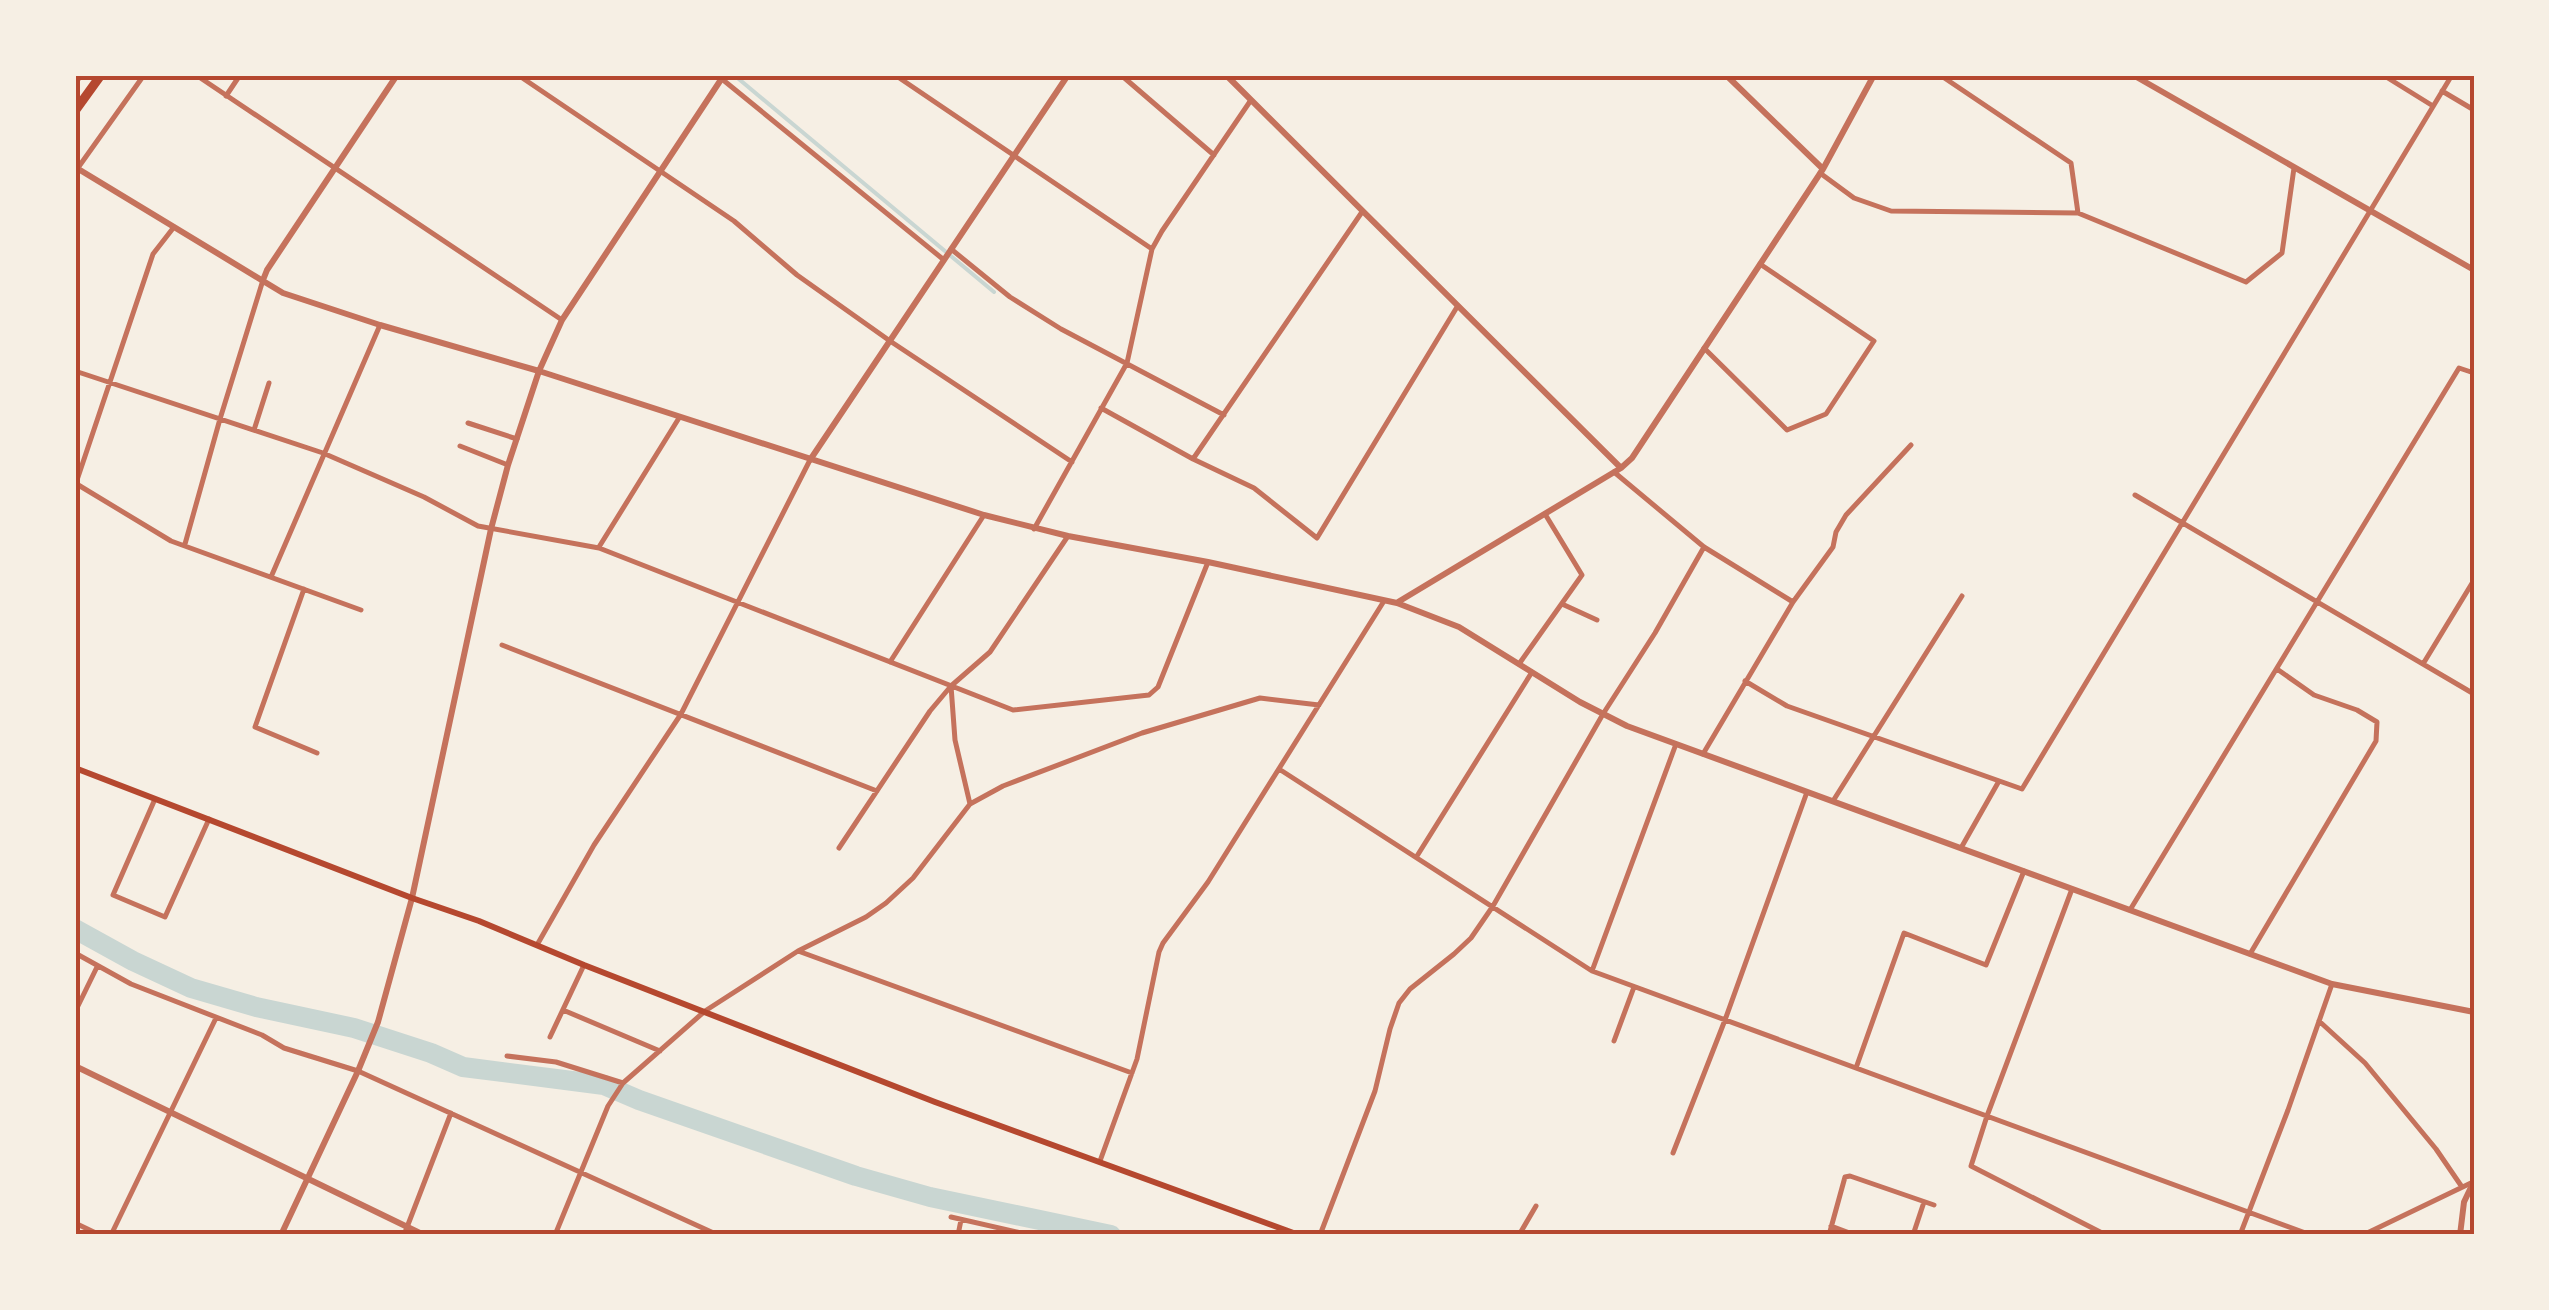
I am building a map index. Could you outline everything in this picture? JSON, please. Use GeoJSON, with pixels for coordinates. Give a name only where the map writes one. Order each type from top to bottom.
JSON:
{"type":"FeatureCollection","features":[{"type":"Feature","properties":{"kind":"highway"},"geometry":{"type":"LineString","coordinates":[[75,111],[101,75]]}},
{"type":"Feature","properties":{"kind":"main road"},"geometry":{"type":"LineString","coordinates":[[76,770],[479,921],[584,966],[935,1102],[1299,1235]]}},
{"type":"Feature","properties":{"kind":"street"},"geometry":{"type":"LineString","coordinates":[[144,75],[76,169],[284,292],[1034,529],[1397,602],[1460,627],[1603,714],[1702,754],[2332,984],[2474,1012]]}},
{"type":"Feature","properties":{"kind":"street"},"geometry":{"type":"LineString","coordinates":[[196,75],[562,320]]}},
{"type":"Feature","properties":{"kind":"street"},"geometry":{"type":"LineString","coordinates":[[226,96],[240,75]]}},
{"type":"Feature","properties":{"kind":"street"},"geometry":{"type":"LineString","coordinates":[[184,544],[267,270],[397,75]]}},
{"type":"Feature","properties":{"kind":"street"},"geometry":{"type":"LineString","coordinates":[[518,75],[734,221],[797,275],[890,341],[1072,462]]}},
{"type":"Feature","properties":{"kind":"street"},"geometry":{"type":"LineString","coordinates":[[895,75],[1152,250]]}},
{"type":"Feature","properties":{"kind":"street"},"geometry":{"type":"LineString","coordinates":[[536,946],[594,845],[682,714],[810,460],[1068,75]]}},
{"type":"Feature","properties":{"kind":"street"},"geometry":{"type":"LineString","coordinates":[[1120,75],[1214,155]]}},
{"type":"Feature","properties":{"kind":"street"},"geometry":{"type":"LineString","coordinates":[[1226,75],[1618,470],[1704,547],[1794,602]]}},
{"type":"Feature","properties":{"kind":"street"},"geometry":{"type":"LineString","coordinates":[[1726,75],[1821,171],[1854,198],[1891,212],[2078,213],[2246,282],[2282,253],[2294,165]]}},
{"type":"Feature","properties":{"kind":"street"},"geometry":{"type":"LineString","coordinates":[[1397,602],[1632,458],[1821,171],[1874,75]]}},
{"type":"Feature","properties":{"kind":"street"},"geometry":{"type":"LineString","coordinates":[[1940,75],[2072,162],[2078,213]]}},
{"type":"Feature","properties":{"kind":"street"},"geometry":{"type":"LineString","coordinates":[[2133,75],[2474,270]]}},
{"type":"Feature","properties":{"kind":"street"},"geometry":{"type":"LineString","coordinates":[[2384,75],[2433,106]]}},
{"type":"Feature","properties":{"kind":"street"},"geometry":{"type":"LineString","coordinates":[[1745,681],[1788,706],[2022,788],[2452,75]]}},
{"type":"Feature","properties":{"kind":"street"},"geometry":{"type":"LineString","coordinates":[[282,1235],[378,1022],[412,898],[492,529],[538,371],[562,320],[721,76],[944,260]]}},
{"type":"Feature","properties":{"kind":"street"},"geometry":{"type":"LineString","coordinates":[[2442,91],[2474,110]]}},
{"type":"Feature","properties":{"kind":"street"},"geometry":{"type":"LineString","coordinates":[[1034,529],[1126,362],[1152,250],[1251,100]]}},
{"type":"Feature","properties":{"kind":"street"},"geometry":{"type":"LineString","coordinates":[[1194,459],[1362,212]]}},
{"type":"Feature","properties":{"kind":"street"},"geometry":{"type":"LineString","coordinates":[[174,227],[153,254],[75,483],[172,541],[361,610]]}},
{"type":"Feature","properties":{"kind":"street"},"geometry":{"type":"LineString","coordinates":[[951,250],[1010,297],[1061,328],[1224,414]]}},
{"type":"Feature","properties":{"kind":"street"},"geometry":{"type":"LineString","coordinates":[[1704,348],[1787,430],[1826,414],[1874,341],[1760,264]]}},
{"type":"Feature","properties":{"kind":"street"},"geometry":{"type":"LineString","coordinates":[[1101,408],[1254,488],[1317,538],[1458,308]]}},
{"type":"Feature","properties":{"kind":"street"},"geometry":{"type":"LineString","coordinates":[[270,577],[380,325]]}},
{"type":"Feature","properties":{"kind":"street"},"geometry":{"type":"LineString","coordinates":[[2130,910],[2459,368],[2474,373]]}},
{"type":"Feature","properties":{"kind":"street"},"geometry":{"type":"LineString","coordinates":[[75,371],[323,453],[424,497],[478,526],[599,548],[1013,710],[1149,695],[1158,687],[1208,562]]}},
{"type":"Feature","properties":{"kind":"street"},"geometry":{"type":"LineString","coordinates":[[254,430],[270,383]]}},
{"type":"Feature","properties":{"kind":"street"},"geometry":{"type":"LineString","coordinates":[[599,548],[679,418]]}},
{"type":"Feature","properties":{"kind":"street"},"geometry":{"type":"LineString","coordinates":[[468,424],[517,439]]}},
{"type":"Feature","properties":{"kind":"street"},"geometry":{"type":"LineString","coordinates":[[1702,754],[1794,602],[1834,547],[1836,532],[1846,515],[1911,445]]}},
{"type":"Feature","properties":{"kind":"street"},"geometry":{"type":"LineString","coordinates":[[460,446],[508,465]]}},
{"type":"Feature","properties":{"kind":"street"},"geometry":{"type":"LineString","coordinates":[[2136,495],[2474,694]]}},
{"type":"Feature","properties":{"kind":"street"},"geometry":{"type":"LineString","coordinates":[[1519,664],[1582,575],[1545,514]]}},
{"type":"Feature","properties":{"kind":"street"},"geometry":{"type":"LineString","coordinates":[[890,662],[984,515]]}},
{"type":"Feature","properties":{"kind":"street"},"geometry":{"type":"LineString","coordinates":[[839,848],[930,711],[951,686],[990,652],[1068,536]]}},
{"type":"Feature","properties":{"kind":"street"},"geometry":{"type":"LineString","coordinates":[[1320,1235],[1376,1091],[1400,1003],[1410,988],[1470,938],[1493,906],[1704,547]]}},
{"type":"Feature","properties":{"kind":"street"},"geometry":{"type":"LineString","coordinates":[[2423,664],[2474,580]]}},
{"type":"Feature","properties":{"kind":"street"},"geometry":{"type":"LineString","coordinates":[[304,590],[256,727],[317,753]]}},
{"type":"Feature","properties":{"kind":"street"},"geometry":{"type":"LineString","coordinates":[[1833,802],[1962,596]]}},
{"type":"Feature","properties":{"kind":"street"},"geometry":{"type":"LineString","coordinates":[[1100,1162],[1137,1059],[1159,952],[1208,882],[1384,601]]}},
{"type":"Feature","properties":{"kind":"street"},"geometry":{"type":"LineString","coordinates":[[1562,604],[1597,620]]}},
{"type":"Feature","properties":{"kind":"street"},"geometry":{"type":"LineString","coordinates":[[502,645],[877,791]]}},
{"type":"Feature","properties":{"kind":"street"},"geometry":{"type":"LineString","coordinates":[[2250,954],[2376,741],[2378,728],[2369,716],[2314,695],[2277,669]]}},
{"type":"Feature","properties":{"kind":"street"},"geometry":{"type":"LineString","coordinates":[[1416,857],[1532,672]]}},
{"type":"Feature","properties":{"kind":"street"},"geometry":{"type":"LineString","coordinates":[[951,686],[956,740],[970,804]]}},
{"type":"Feature","properties":{"kind":"street"},"geometry":{"type":"LineString","coordinates":[[555,1235],[608,1106],[623,1083],[705,1012],[798,951],[886,903],[914,878],[970,804],[1004,786],[1142,732],[1260,698],[1319,705]]}},
{"type":"Feature","properties":{"kind":"street"},"geometry":{"type":"LineString","coordinates":[[1592,971],[1676,744]]}},
{"type":"Feature","properties":{"kind":"street"},"geometry":{"type":"LineString","coordinates":[[1279,769],[1592,971],[2311,1235]]}},
{"type":"Feature","properties":{"kind":"street"},"geometry":{"type":"LineString","coordinates":[[1961,848],[1999,781]]}},
{"type":"Feature","properties":{"kind":"street"},"geometry":{"type":"LineString","coordinates":[[1673,1153],[1807,792]]}},
{"type":"Feature","properties":{"kind":"street"},"geometry":{"type":"LineString","coordinates":[[155,798],[113,894],[165,917],[209,819]]}},
{"type":"Feature","properties":{"kind":"street"},"geometry":{"type":"LineString","coordinates":[[1856,1068],[1904,933],[1986,965],[2024,871]]}},
{"type":"Feature","properties":{"kind":"street"},"geometry":{"type":"LineString","coordinates":[[2072,889],[1971,1166],[2106,1235]]}},
{"type":"Feature","properties":{"kind":"street"},"geometry":{"type":"LineString","coordinates":[[798,951],[1132,1073]]}},
{"type":"Feature","properties":{"kind":"street"},"geometry":{"type":"LineString","coordinates":[[75,953],[131,984],[262,1035],[284,1048],[358,1070],[718,1235]]}},
{"type":"Feature","properties":{"kind":"street"},"geometry":{"type":"LineString","coordinates":[[550,1037],[584,966]]}},
{"type":"Feature","properties":{"kind":"street"},"geometry":{"type":"LineString","coordinates":[[75,1012],[97,967]]}},
{"type":"Feature","properties":{"kind":"street"},"geometry":{"type":"LineString","coordinates":[[2240,1235],[2332,984]]}},
{"type":"Feature","properties":{"kind":"street"},"geometry":{"type":"LineString","coordinates":[[1614,1040],[1634,987]]}},
{"type":"Feature","properties":{"kind":"street"},"geometry":{"type":"LineString","coordinates":[[563,1010],[660,1051]]}},
{"type":"Feature","properties":{"kind":"street"},"geometry":{"type":"LineString","coordinates":[[111,1235],[216,1018]]}},
{"type":"Feature","properties":{"kind":"street"},"geometry":{"type":"LineString","coordinates":[[2318,1020],[2365,1063],[2462,1187]]}},
{"type":"Feature","properties":{"kind":"street"},"geometry":{"type":"LineString","coordinates":[[506,1056],[556,1062],[623,1083]]}},
{"type":"Feature","properties":{"kind":"street"},"geometry":{"type":"LineString","coordinates":[[75,1066],[308,1178],[405,1232],[424,1235]]}},
{"type":"Feature","properties":{"kind":"street"},"geometry":{"type":"LineString","coordinates":[[405,1232],[451,1112]]}},
{"type":"Feature","properties":{"kind":"street"},"geometry":{"type":"LineString","coordinates":[[1828,1235],[1845,1177],[1934,1206]]}},
{"type":"Feature","properties":{"kind":"street"},"geometry":{"type":"LineString","coordinates":[[2363,1235],[2474,1181]]}},
{"type":"Feature","properties":{"kind":"street"},"geometry":{"type":"LineString","coordinates":[[2460,1235],[2464,1202],[2474,1181]]}},
{"type":"Feature","properties":{"kind":"street"},"geometry":{"type":"LineString","coordinates":[[1914,1235],[1924,1202]]}},
{"type":"Feature","properties":{"kind":"street"},"geometry":{"type":"LineString","coordinates":[[1519,1235],[1536,1206]]}},
{"type":"Feature","properties":{"kind":"street"},"geometry":{"type":"LineString","coordinates":[[951,1217],[1030,1235]]}},
{"type":"Feature","properties":{"kind":"street"},"geometry":{"type":"LineString","coordinates":[[958,1235],[961,1220]]}},
{"type":"Feature","properties":{"kind":"street"},"geometry":{"type":"LineString","coordinates":[[75,1223],[100,1235]]}},
{"type":"Feature","properties":{"kind":"street"},"geometry":{"type":"LineString","coordinates":[[1831,1226],[1855,1235]]}},
{"type":"Feature","properties":{"kind":"waterway"},"geometry":{"type":"LineString","coordinates":[[734,75],[994,292]]}},
{"type":"Feature","properties":{"kind":"waterway"},"geometry":{"type":"LineString","coordinates":[[75,929],[191,988],[354,1028],[463,1067],[604,1085],[856,1176],[930,1197],[1111,1235]]}}]}
